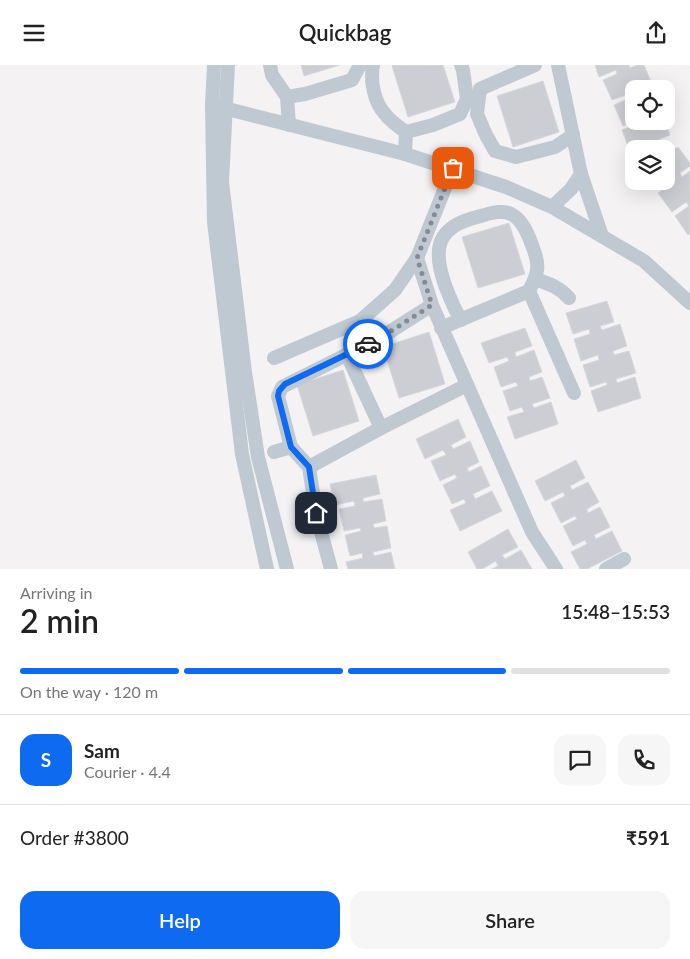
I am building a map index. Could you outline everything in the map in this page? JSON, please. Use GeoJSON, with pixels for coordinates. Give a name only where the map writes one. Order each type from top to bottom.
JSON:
{"type":"FeatureCollection","features":[{"type":"Feature","properties":{"kind":"street"},"geometry":{"type":"LineString","coordinates":[[214,65],[212,105],[214,222],[242,449],[267,569]]}},
{"type":"Feature","properties":{"kind":"street"},"geometry":{"type":"LineString","coordinates":[[228,65],[222,182],[245,372],[257,447],[287,569]]}},
{"type":"Feature","properties":{"kind":"street"},"geometry":{"type":"LineString","coordinates":[[270,65],[272,75],[287,97],[288,125]]}},
{"type":"Feature","properties":{"kind":"street"},"geometry":{"type":"LineString","coordinates":[[287,97],[305,95],[352,80],[360,65]]}},
{"type":"Feature","properties":{"kind":"street"},"geometry":{"type":"LineString","coordinates":[[373,65],[371,75],[375,97],[384,114],[406,132]]}},
{"type":"Feature","properties":{"kind":"street"},"geometry":{"type":"LineString","coordinates":[[406,132],[433,125],[460,114],[467,99],[464,70],[461,65]]}},
{"type":"Feature","properties":{"kind":"street"},"geometry":{"type":"LineString","coordinates":[[535,65],[480,89],[477,114],[486,135],[495,151],[516,157],[555,147],[573,135]]}},
{"type":"Feature","properties":{"kind":"street"},"geometry":{"type":"LineString","coordinates":[[558,65],[581,174],[602,236]]}},
{"type":"Feature","properties":{"kind":"street"},"geometry":{"type":"LineString","coordinates":[[212,105],[405,154],[453,168],[506,187],[552,207],[644,261],[690,303]]}},
{"type":"Feature","properties":{"kind":"street"},"geometry":{"type":"LineString","coordinates":[[405,154],[406,132]]}},
{"type":"Feature","properties":{"kind":"street"},"geometry":{"type":"LineString","coordinates":[[274,359],[360,321],[395,290],[417,258],[453,168]]}},
{"type":"Feature","properties":{"kind":"street"},"geometry":{"type":"LineString","coordinates":[[552,207],[571,189],[581,174]]}},
{"type":"Feature","properties":{"kind":"street"},"geometry":{"type":"LineString","coordinates":[[461,319],[454,309],[440,271],[438,250],[445,232],[462,221],[497,211],[511,214],[526,229],[539,261],[532,285],[574,393]]}},
{"type":"Feature","properties":{"kind":"street"},"geometry":{"type":"LineString","coordinates":[[417,258],[441,328],[532,532],[556,569]]}},
{"type":"Feature","properties":{"kind":"street"},"geometry":{"type":"LineString","coordinates":[[441,328],[532,285],[554,285],[561,289],[569,298]]}},
{"type":"Feature","properties":{"kind":"street"},"geometry":{"type":"LineString","coordinates":[[331,569],[316,513],[309,467],[291,447],[278,396],[279,391],[285,384],[380,338],[432,305]]}},
{"type":"Feature","properties":{"kind":"street"},"geometry":{"type":"LineString","coordinates":[[347,355],[381,428]]}},
{"type":"Feature","properties":{"kind":"street"},"geometry":{"type":"LineString","coordinates":[[309,467],[467,385]]}},
{"type":"Feature","properties":{"kind":"street"},"geometry":{"type":"LineString","coordinates":[[242,449],[257,447]]}},
{"type":"Feature","properties":{"kind":"street"},"geometry":{"type":"LineString","coordinates":[[274,452],[291,447]]}},
{"type":"Feature","properties":{"kind":"street"},"geometry":{"type":"LineString","coordinates":[[606,569],[624,559]]}},
{"type":"Feature","properties":{"kind":"building"},"geometry":{"type":"Polygon","coordinates":[[[301,65],[340,65],[304,76],[301,65]]]}},
{"type":"Feature","properties":{"kind":"building"},"geometry":{"type":"Polygon","coordinates":[[[443,65],[455,102],[408,117],[392,66],[443,65]]]}},
{"type":"Feature","properties":{"kind":"building"},"geometry":{"type":"Polygon","coordinates":[[[595,65],[629,65],[630,68],[644,65],[650,80],[625,80],[625,95],[612,100],[603,80],[617,74],[616,70],[599,77],[595,65]]]}},
{"type":"Feature","properties":{"kind":"building"},"geometry":{"type":"Polygon","coordinates":[[[543,81],[559,132],[513,147],[497,96],[543,81]]]}},
{"type":"Feature","properties":{"kind":"building"},"geometry":{"type":"Polygon","coordinates":[[[625,100],[625,125],[623,126],[614,105],[625,100]]]}},
{"type":"Feature","properties":{"kind":"building"},"geometry":{"type":"Polygon","coordinates":[[[622,130],[668,130],[670,135],[658,140],[626,140],[622,130]]]}},
{"type":"Feature","properties":{"kind":"building"},"geometry":{"type":"Polygon","coordinates":[[[678,147],[690,163],[690,166],[680,173],[682,177],[690,171],[690,234],[688,235],[675,216],[689,206],[686,202],[672,212],[658,193],[662,190],[675,190],[675,149],[678,147]]]}},
{"type":"Feature","properties":{"kind":"building"},"geometry":{"type":"Polygon","coordinates":[[[509,223],[525,274],[478,288],[462,237],[509,223]]]}},
{"type":"Feature","properties":{"kind":"building"},"geometry":{"type":"Polygon","coordinates":[[[607,301],[614,322],[600,326],[602,330],[620,324],[627,346],[613,351],[614,355],[629,351],[636,373],[616,379],[617,383],[635,377],[641,398],[598,412],[591,391],[607,385],[606,382],[590,387],[583,365],[599,360],[598,355],[581,361],[574,339],[590,334],[589,329],[573,334],[566,313],[607,301]]]}},
{"type":"Feature","properties":{"kind":"building"},"geometry":{"type":"Polygon","coordinates":[[[525,328],[532,346],[515,352],[516,357],[534,350],[542,372],[529,377],[530,381],[542,377],[550,398],[532,404],[534,408],[551,402],[558,424],[515,439],[507,417],[524,412],[522,407],[510,411],[503,391],[518,386],[516,382],[501,387],[494,367],[509,361],[507,357],[489,363],[481,343],[525,328]]]}},
{"type":"Feature","properties":{"kind":"building"},"geometry":{"type":"Polygon","coordinates":[[[429,332],[445,384],[399,398],[383,347],[429,332]]]}},
{"type":"Feature","properties":{"kind":"building"},"geometry":{"type":"Polygon","coordinates":[[[343,370],[359,421],[313,436],[297,385],[343,370]]]}},
{"type":"Feature","properties":{"kind":"building"},"geometry":{"type":"Polygon","coordinates":[[[458,419],[466,437],[451,445],[453,449],[470,441],[479,462],[467,468],[469,472],[481,466],[490,486],[473,494],[475,499],[492,491],[502,511],[460,531],[450,510],[466,503],[464,499],[452,504],[443,485],[457,478],[455,474],[440,481],[431,461],[446,455],[443,450],[425,459],[416,439],[458,419]]]}},
{"type":"Feature","properties":{"kind":"building"},"geometry":{"type":"Polygon","coordinates":[[[576,460],[585,478],[570,486],[572,490],[588,482],[599,502],[587,509],[588,513],[600,507],[610,527],[594,535],[596,539],[612,531],[622,551],[587,569],[580,569],[571,552],[587,544],[585,540],[573,546],[563,526],[577,519],[575,516],[561,523],[551,503],[565,496],[563,492],[545,501],[535,481],[576,460]]]}},
{"type":"Feature","properties":{"kind":"building"},"geometry":{"type":"Polygon","coordinates":[[[376,475],[380,494],[363,498],[363,502],[382,499],[386,521],[373,524],[374,528],[387,526],[391,548],[373,552],[374,556],[391,552],[395,569],[348,569],[346,562],[363,558],[362,553],[350,556],[345,535],[361,531],[360,528],[344,531],[339,509],[355,506],[354,501],[335,505],[330,484],[376,475]]]}},
{"type":"Feature","properties":{"kind":"building"},"geometry":{"type":"Polygon","coordinates":[[[508,529],[518,547],[502,555],[505,559],[521,550],[532,569],[492,569],[498,566],[496,561],[482,569],[477,569],[468,552],[508,529]]]}},
{"type":"Feature","properties":{"kind":"way so far"},"geometry":{"type":"LineString","coordinates":[[368,344],[432,305],[417,258],[453,168]]}},
{"type":"Feature","properties":{"kind":"route"},"geometry":{"type":"LineString","coordinates":[[316,513],[309,467],[291,447],[278,396],[279,391],[285,384],[368,344]]}}]}
